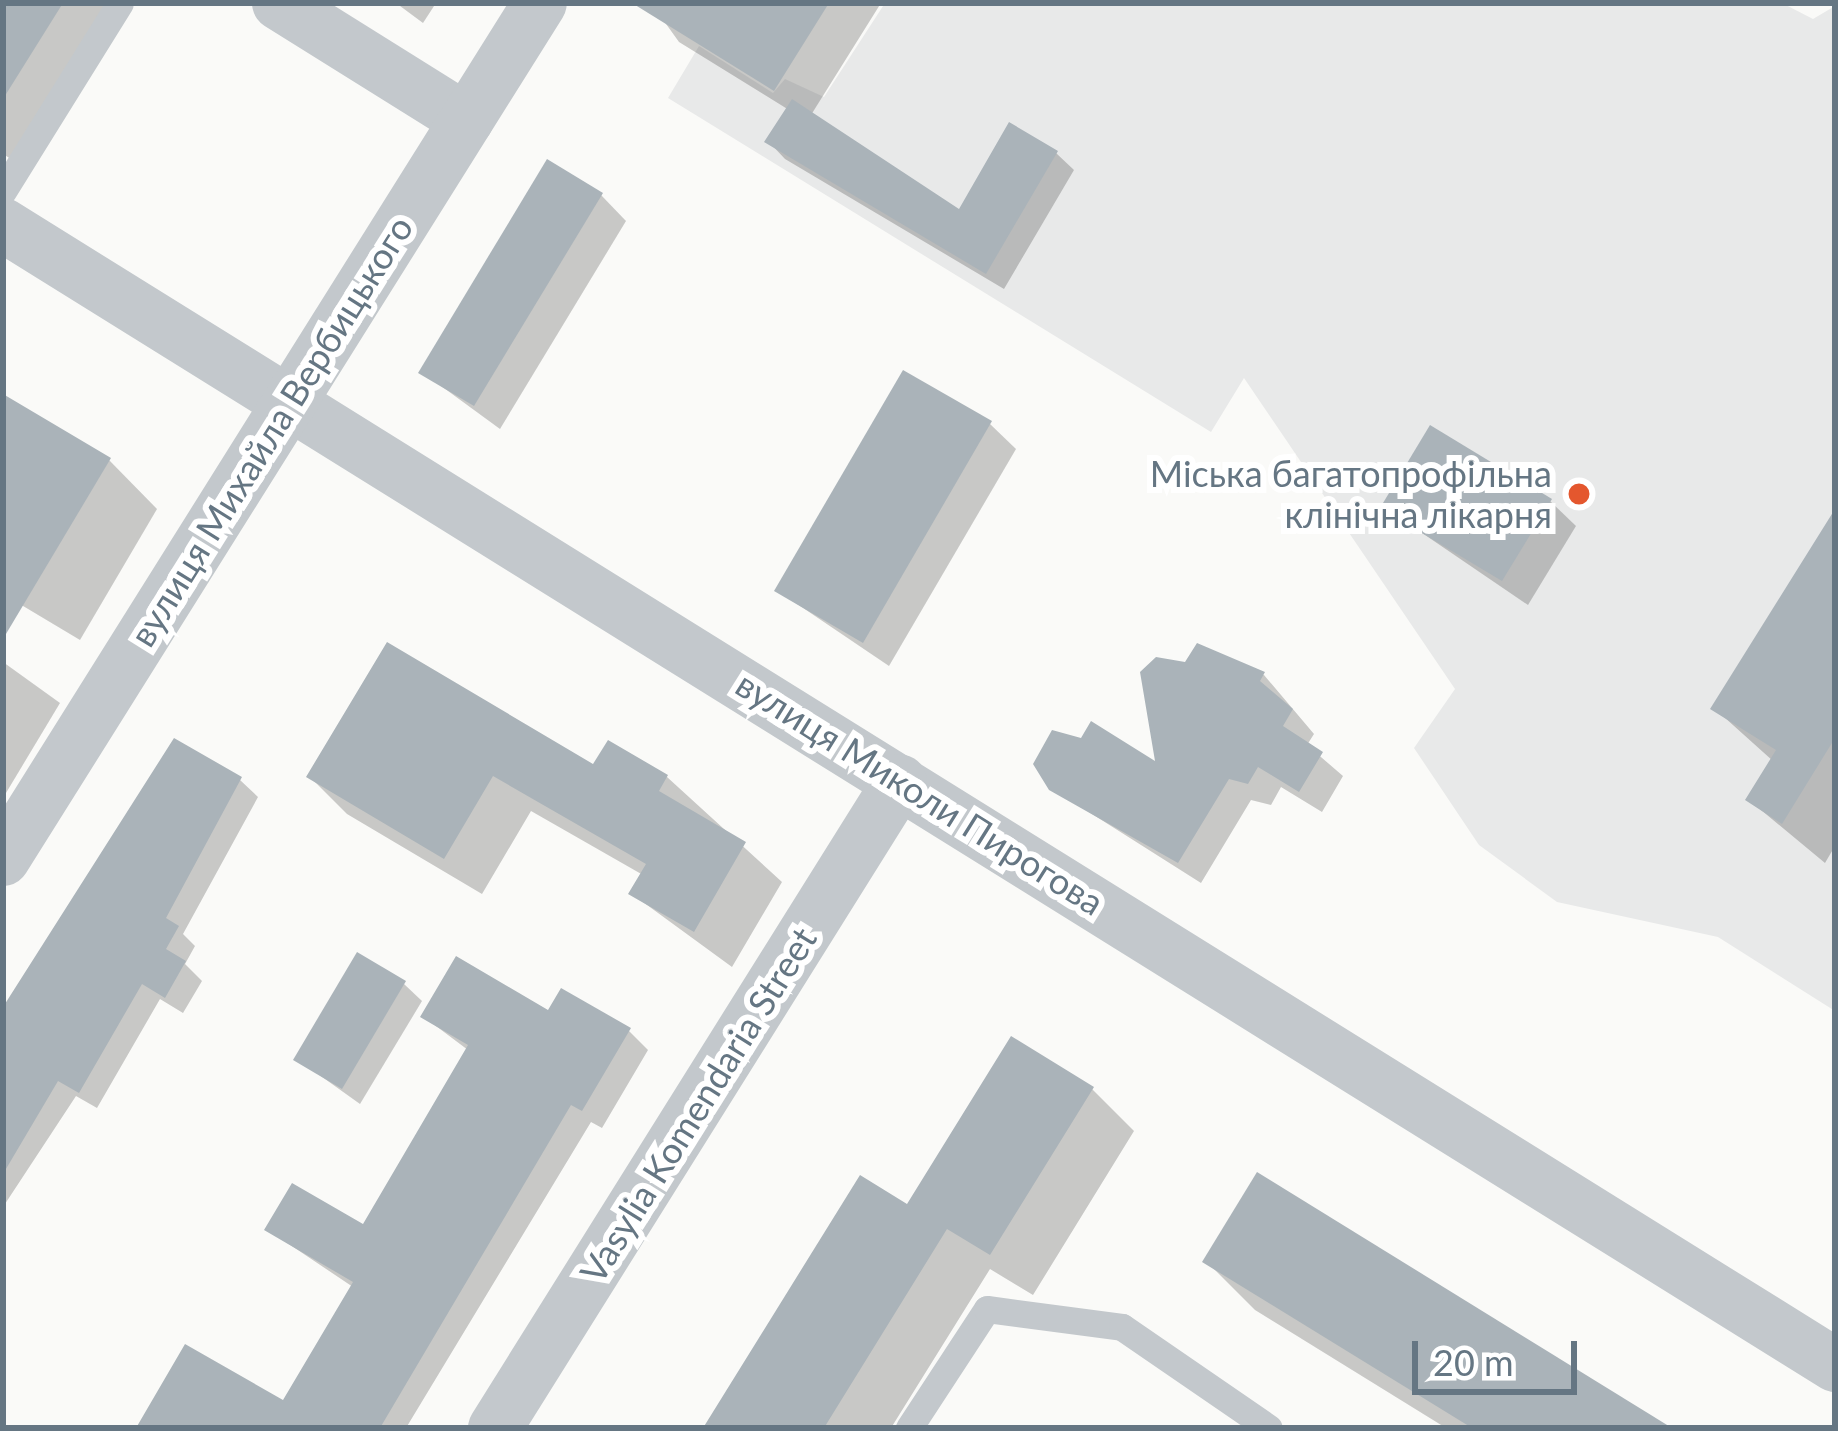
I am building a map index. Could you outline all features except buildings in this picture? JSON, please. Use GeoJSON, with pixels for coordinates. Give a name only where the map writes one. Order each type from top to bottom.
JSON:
{"type":"FeatureCollection","features":[{"type":"Feature","properties":{"kind":"street"},"geometry":{"type":"LineString","coordinates":[[279,3],[466,120]]}},
{"type":"Feature","properties":{"kind":"street","name":"вулиця Михайла Вербицького"},"geometry":{"type":"LineString","coordinates":[[3,859],[540,3]]}},
{"type":"Feature","properties":{"kind":"street","name":"вулиця Миколи Пирогова"},"geometry":{"type":"LineString","coordinates":[[3,225],[1835,1365]]}},
{"type":"Feature","properties":{"kind":"street","name":"Vasylia Komendaria Street"},"geometry":{"type":"LineString","coordinates":[[495,1428],[901,781]]}},
{"type":"Feature","properties":{"kind":"lane"},"geometry":{"type":"LineString","coordinates":[[3,191],[120,3]]}},
{"type":"Feature","properties":{"kind":"lane"},"geometry":{"type":"LineString","coordinates":[[909,1428],[987,1309],[1123,1327],[1269,1428]]}},
{"type":"Feature","properties":{"kind":"shaded area","name":"Міська багатопрофільна клінічна лікарня"},"geometry":{"type":"Polygon","coordinates":[[[885,3],[1782,3],[1813,19],[1835,6],[1835,1011],[1718,937],[1557,902],[1479,845],[1414,748],[1455,689],[1244,378],[1211,432],[668,98],[699,46],[773,93],[785,79],[824,97],[885,3]]]}},
{"type":"Feature","properties":{"kind":"place","name":"Міська багатопрофільна клінічна лікарня"},"geometry":{"type":"Point","coordinates":[1579,494]}}]}
